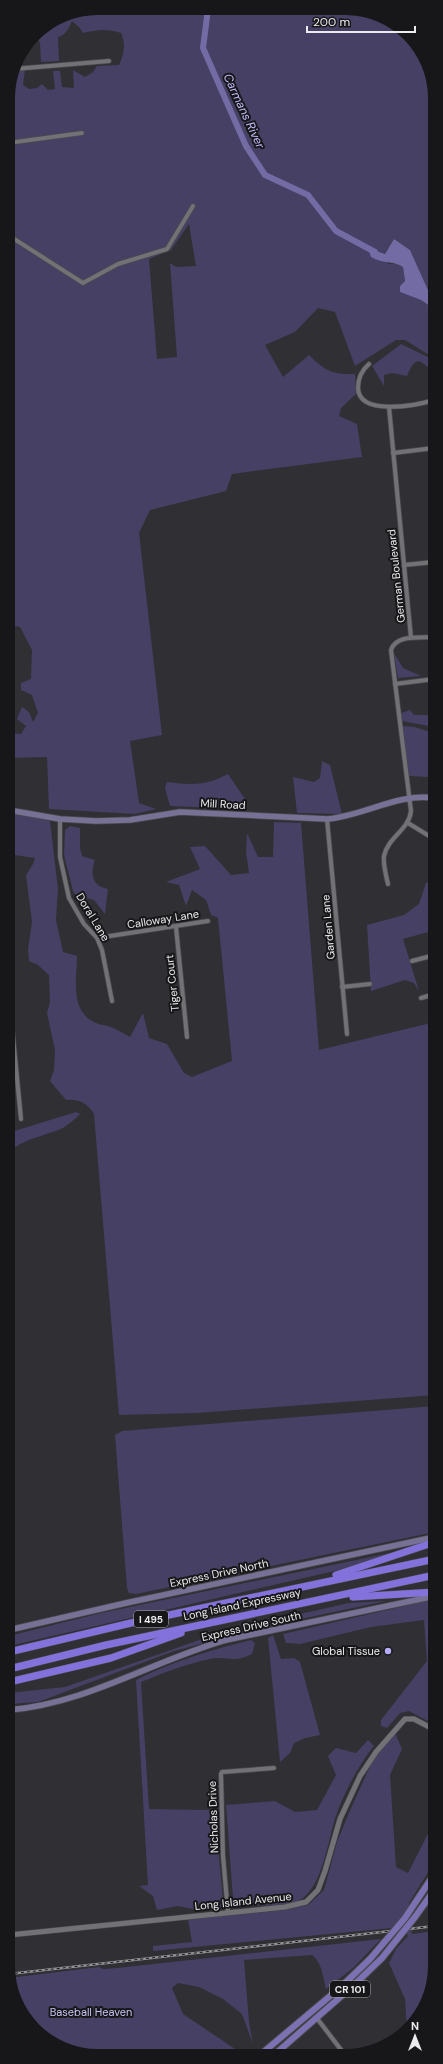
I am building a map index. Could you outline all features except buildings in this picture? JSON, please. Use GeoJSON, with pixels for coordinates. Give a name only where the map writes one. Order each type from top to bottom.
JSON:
{"type":"FeatureCollection","features":[{"type":"Feature","properties":{"kind":"highway"},"geometry":{"type":"LineString","coordinates":[[295,1588],[428,1544]]}},
{"type":"Feature","properties":{"kind":"highway","name":"Long Island Expressway"},"geometry":{"type":"LineString","coordinates":[[15,1651],[124,1625],[428,1560]]}},
{"type":"Feature","properties":{"kind":"highway","name":"Long Island Expressway"},"geometry":{"type":"LineString","coordinates":[[15,1668],[106,1645],[428,1576]]}},
{"type":"Feature","properties":{"kind":"highway"},"geometry":{"type":"LineString","coordinates":[[316,1600],[379,1594],[428,1592]]}},
{"type":"Feature","properties":{"kind":"highway"},"geometry":{"type":"LineString","coordinates":[[15,1681],[111,1658],[166,1638],[234,1618]]}},
{"type":"Feature","properties":{"kind":"main road","name":"Mill Road"},"geometry":{"type":"LineString","coordinates":[[15,811],[60,819],[122,820],[180,812],[327,819],[345,817],[410,798],[428,798]]}},
{"type":"Feature","properties":{"kind":"main road","name":"Express Drive North"},"geometry":{"type":"LineString","coordinates":[[15,1629],[126,1602],[428,1538]]}},
{"type":"Feature","properties":{"kind":"main road","name":"Express Drive South"},"geometry":{"type":"LineString","coordinates":[[15,1709],[41,1707],[68,1700],[195,1650],[226,1640],[428,1597]]}},
{"type":"Feature","properties":{"kind":"main road","name":"CR 101"},"geometry":{"type":"LineString","coordinates":[[267,2049],[342,1986],[370,1959],[405,1918],[428,1884]]}},
{"type":"Feature","properties":{"kind":"main road","name":"CR 101"},"geometry":{"type":"LineString","coordinates":[[281,2049],[354,1985],[382,1958],[416,1917],[428,1899]]}},
{"type":"Feature","properties":{"kind":"street"},"geometry":{"type":"LineString","coordinates":[[20,68],[109,61]]}},
{"type":"Feature","properties":{"kind":"street"},"geometry":{"type":"LineString","coordinates":[[15,142],[82,133]]}},
{"type":"Feature","properties":{"kind":"street"},"geometry":{"type":"LineString","coordinates":[[15,239],[83,283],[118,264],[167,249],[193,206]]}},
{"type":"Feature","properties":{"kind":"street"},"geometry":{"type":"LineString","coordinates":[[369,364],[359,379],[359,394],[373,406],[389,407],[428,401]]}},
{"type":"Feature","properties":{"kind":"street","name":"German Boulevard"},"geometry":{"type":"LineString","coordinates":[[389,407],[411,638],[398,641],[392,647],[391,654],[410,798],[411,810],[408,823]]}},
{"type":"Feature","properties":{"kind":"street"},"geometry":{"type":"LineString","coordinates":[[393,453],[428,449]]}},
{"type":"Feature","properties":{"kind":"street"},"geometry":{"type":"LineString","coordinates":[[404,565],[428,563]]}},
{"type":"Feature","properties":{"kind":"street"},"geometry":{"type":"LineString","coordinates":[[411,638],[428,637]]}},
{"type":"Feature","properties":{"kind":"street"},"geometry":{"type":"LineString","coordinates":[[395,684],[428,680]]}},
{"type":"Feature","properties":{"kind":"street","name":"Doral Lane"},"geometry":{"type":"LineString","coordinates":[[60,819],[60,857],[69,898],[84,924],[96,938],[105,962],[112,1001]]}},
{"type":"Feature","properties":{"kind":"street","name":"Garden Lane"},"geometry":{"type":"LineString","coordinates":[[327,819],[347,1034]]}},
{"type":"Feature","properties":{"kind":"street"},"geometry":{"type":"LineString","coordinates":[[388,884],[384,856],[390,845],[408,823],[428,835]]}},
{"type":"Feature","properties":{"kind":"street","name":"Calloway Lane"},"geometry":{"type":"LineString","coordinates":[[96,938],[208,921]]}},
{"type":"Feature","properties":{"kind":"street","name":"Tiger Court"},"geometry":{"type":"LineString","coordinates":[[176,927],[187,1037]]}},
{"type":"Feature","properties":{"kind":"street"},"geometry":{"type":"LineString","coordinates":[[412,961],[428,957]]}},
{"type":"Feature","properties":{"kind":"street"},"geometry":{"type":"LineString","coordinates":[[342,987],[370,984]]}},
{"type":"Feature","properties":{"kind":"street"},"geometry":{"type":"LineString","coordinates":[[421,998],[428,996]]}},
{"type":"Feature","properties":{"kind":"street"},"geometry":{"type":"LineString","coordinates":[[15,1057],[21,1119]]}},
{"type":"Feature","properties":{"kind":"street","name":"Long Island Avenue"},"geometry":{"type":"LineString","coordinates":[[15,1934],[297,1906],[312,1897],[318,1890],[324,1876],[343,1813],[369,1760],[405,1719],[414,1719],[428,1726]]}},
{"type":"Feature","properties":{"kind":"street","name":"Nicholas Drive"},"geometry":{"type":"LineString","coordinates":[[228,1913],[223,1856],[221,1774],[222,1772],[274,1768]]}},
{"type":"Feature","properties":{"kind":"street"},"geometry":{"type":"LineString","coordinates":[[316,2017],[340,2049]]}},
{"type":"Feature","properties":{"kind":"green space"},"geometry":{"type":"Polygon","coordinates":[[[98,15],[356,16],[372,19],[391,29],[404,39],[411,47],[424,71],[427,87],[428,290],[410,250],[394,239],[385,254],[369,248],[389,264],[399,263],[403,267],[405,281],[400,286],[400,292],[421,300],[428,305],[428,354],[405,340],[396,340],[355,366],[335,312],[318,308],[295,332],[265,345],[283,377],[309,355],[320,365],[330,371],[341,374],[355,374],[356,394],[341,408],[339,416],[357,424],[362,457],[232,474],[226,491],[150,510],[139,533],[162,735],[130,741],[139,803],[156,809],[135,814],[49,809],[47,757],[15,758],[15,734],[21,734],[26,726],[17,719],[22,707],[29,712],[33,722],[38,713],[32,695],[21,690],[21,683],[31,679],[32,650],[20,627],[15,626],[15,92],[20,71],[25,70],[23,85],[29,89],[37,88],[42,84],[48,90],[55,89],[53,71],[60,71],[62,87],[74,88],[73,70],[85,77],[93,72],[97,66],[119,65],[124,49],[124,41],[121,33],[111,30],[102,30],[83,33],[72,21],[65,33],[58,37],[59,61],[41,62],[40,43],[38,40],[43,35],[66,21],[98,15]],[[189,224],[171,250],[149,259],[157,359],[177,357],[170,263],[176,267],[196,266],[189,224]]]}},
{"type":"Feature","properties":{"kind":"green space"},"geometry":{"type":"Polygon","coordinates":[[[401,344],[428,357],[428,368],[419,361],[413,364],[407,376],[392,373],[384,375],[384,386],[372,366],[401,344]]]}},
{"type":"Feature","properties":{"kind":"green space"},"geometry":{"type":"Polygon","coordinates":[[[394,653],[403,668],[421,676],[398,678],[394,653]]]}},
{"type":"Feature","properties":{"kind":"green space"},"geometry":{"type":"Polygon","coordinates":[[[410,710],[414,715],[428,715],[428,726],[402,721],[401,713],[410,710]]]}},
{"type":"Feature","properties":{"kind":"green space"},"geometry":{"type":"Polygon","coordinates":[[[403,726],[414,727],[428,731],[428,777],[408,776],[403,726]]]}},
{"type":"Feature","properties":{"kind":"green space"},"geometry":{"type":"Polygon","coordinates":[[[322,761],[330,765],[342,814],[297,813],[293,777],[314,782],[320,778],[322,761]]]}},
{"type":"Feature","properties":{"kind":"green space"},"geometry":{"type":"Polygon","coordinates":[[[228,774],[247,802],[241,809],[170,806],[165,788],[167,782],[198,784],[213,781],[228,774]]]}},
{"type":"Feature","properties":{"kind":"green space"},"geometry":{"type":"Polygon","coordinates":[[[15,814],[50,821],[58,889],[56,920],[63,952],[77,956],[76,994],[78,1003],[87,1018],[96,1023],[111,1027],[130,1037],[143,1013],[149,1038],[167,1044],[184,1073],[192,1077],[232,1061],[218,918],[211,915],[206,900],[192,890],[186,906],[179,885],[166,882],[200,869],[190,847],[205,846],[231,875],[249,873],[246,852],[247,833],[258,857],[273,857],[274,822],[301,823],[319,1050],[428,1024],[428,1396],[197,1413],[119,1415],[94,1114],[82,1102],[66,1100],[50,1081],[54,1070],[55,1050],[47,1013],[50,1002],[49,975],[38,965],[29,961],[28,949],[32,922],[26,875],[35,858],[15,855],[15,814]]]}},
{"type":"Feature","properties":{"kind":"green space"},"geometry":{"type":"Polygon","coordinates":[[[70,826],[80,828],[80,848],[82,856],[95,860],[93,865],[94,879],[99,885],[108,889],[105,914],[94,900],[87,898],[83,909],[73,891],[64,855],[65,830],[70,826]]]}},
{"type":"Feature","properties":{"kind":"green space"},"geometry":{"type":"Polygon","coordinates":[[[428,882],[428,932],[403,939],[419,991],[414,983],[405,980],[371,991],[367,925],[404,915],[419,904],[426,883],[428,882]]]}},
{"type":"Feature","properties":{"kind":"green space"},"geometry":{"type":"Polygon","coordinates":[[[76,1112],[80,1114],[63,1128],[33,1138],[15,1148],[15,1131],[76,1112]]]}},
{"type":"Feature","properties":{"kind":"green space"},"geometry":{"type":"Polygon","coordinates":[[[428,1407],[428,1533],[136,1594],[129,1593],[127,1588],[115,1435],[122,1431],[428,1407]]]}},
{"type":"Feature","properties":{"kind":"green space"},"geometry":{"type":"Polygon","coordinates":[[[395,1552],[352,1567],[15,1645],[15,1634],[101,1613],[395,1552]]]}},
{"type":"Feature","properties":{"kind":"green space"},"geometry":{"type":"Polygon","coordinates":[[[386,1601],[272,1625],[174,1651],[38,1702],[15,1704],[15,1692],[65,1687],[228,1630],[349,1603],[386,1601]]]}},
{"type":"Feature","properties":{"kind":"green space"},"geometry":{"type":"Polygon","coordinates":[[[428,1601],[428,1721],[409,1711],[400,1713],[387,1728],[381,1726],[381,1720],[427,1661],[424,1620],[371,1627],[300,1644],[286,1643],[283,1634],[428,1601]]]}},
{"type":"Feature","properties":{"kind":"green space"},"geometry":{"type":"Polygon","coordinates":[[[273,1635],[281,1659],[294,1658],[300,1662],[320,1735],[305,1738],[294,1743],[290,1753],[280,1762],[268,1638],[273,1635]]]}},
{"type":"Feature","properties":{"kind":"green space"},"geometry":{"type":"Polygon","coordinates":[[[251,1640],[255,1643],[252,1654],[245,1657],[235,1659],[216,1658],[201,1661],[141,1682],[149,1809],[208,1810],[215,1812],[223,1901],[221,1908],[202,1911],[178,1906],[157,1910],[153,1896],[139,1886],[148,1885],[136,1680],[164,1667],[192,1657],[251,1640]]]}},
{"type":"Feature","properties":{"kind":"green space"},"geometry":{"type":"Polygon","coordinates":[[[395,1733],[402,1749],[390,1775],[396,1867],[408,1873],[428,1834],[428,1872],[409,1903],[412,1934],[428,1932],[428,1972],[425,1988],[424,1993],[412,2016],[406,2016],[405,1999],[389,1963],[396,1949],[408,1936],[403,1927],[153,1951],[153,1946],[192,1942],[188,1919],[285,1910],[308,1905],[324,1890],[337,1842],[372,1762],[395,1733]]]}},
{"type":"Feature","properties":{"kind":"green space"},"geometry":{"type":"Polygon","coordinates":[[[368,1740],[374,1746],[358,1769],[344,1796],[337,1813],[323,1864],[318,1878],[311,1889],[303,1898],[293,1903],[274,1905],[241,1905],[233,1898],[226,1805],[275,1801],[295,1812],[317,1810],[336,1775],[328,1756],[336,1748],[356,1753],[368,1740]]]}},
{"type":"Feature","properties":{"kind":"green space","name":"Baseball Heaven"},"geometry":{"type":"Polygon","coordinates":[[[381,1939],[353,1968],[326,1989],[320,1966],[312,1955],[244,1960],[249,2022],[253,2044],[242,2014],[223,1999],[199,1987],[178,1983],[172,1988],[183,2014],[235,2049],[92,2049],[66,2043],[47,2032],[32,2017],[19,1993],[16,1977],[99,1967],[103,1969],[381,1939]]]}},
{"type":"Feature","properties":{"kind":"shaded area"},"geometry":{"type":"Polygon","coordinates":[[[394,239],[410,250],[428,290],[428,305],[421,300],[400,292],[400,286],[405,281],[403,267],[371,257],[368,248],[385,254],[394,239]]]}},
{"type":"Feature","properties":{"kind":"waterway","name":"Carmans River"},"geometry":{"type":"LineString","coordinates":[[207,15],[203,48],[246,146],[265,175],[308,195],[336,231],[375,252]]}},
{"type":"Feature","properties":{"kind":"railway"},"geometry":{"type":"LineString","coordinates":[[16,1973],[428,1927]]}},
{"type":"Feature","properties":{"kind":"place","name":"Global Tissue"},"geometry":{"type":"Point","coordinates":[388,1651]}}]}
